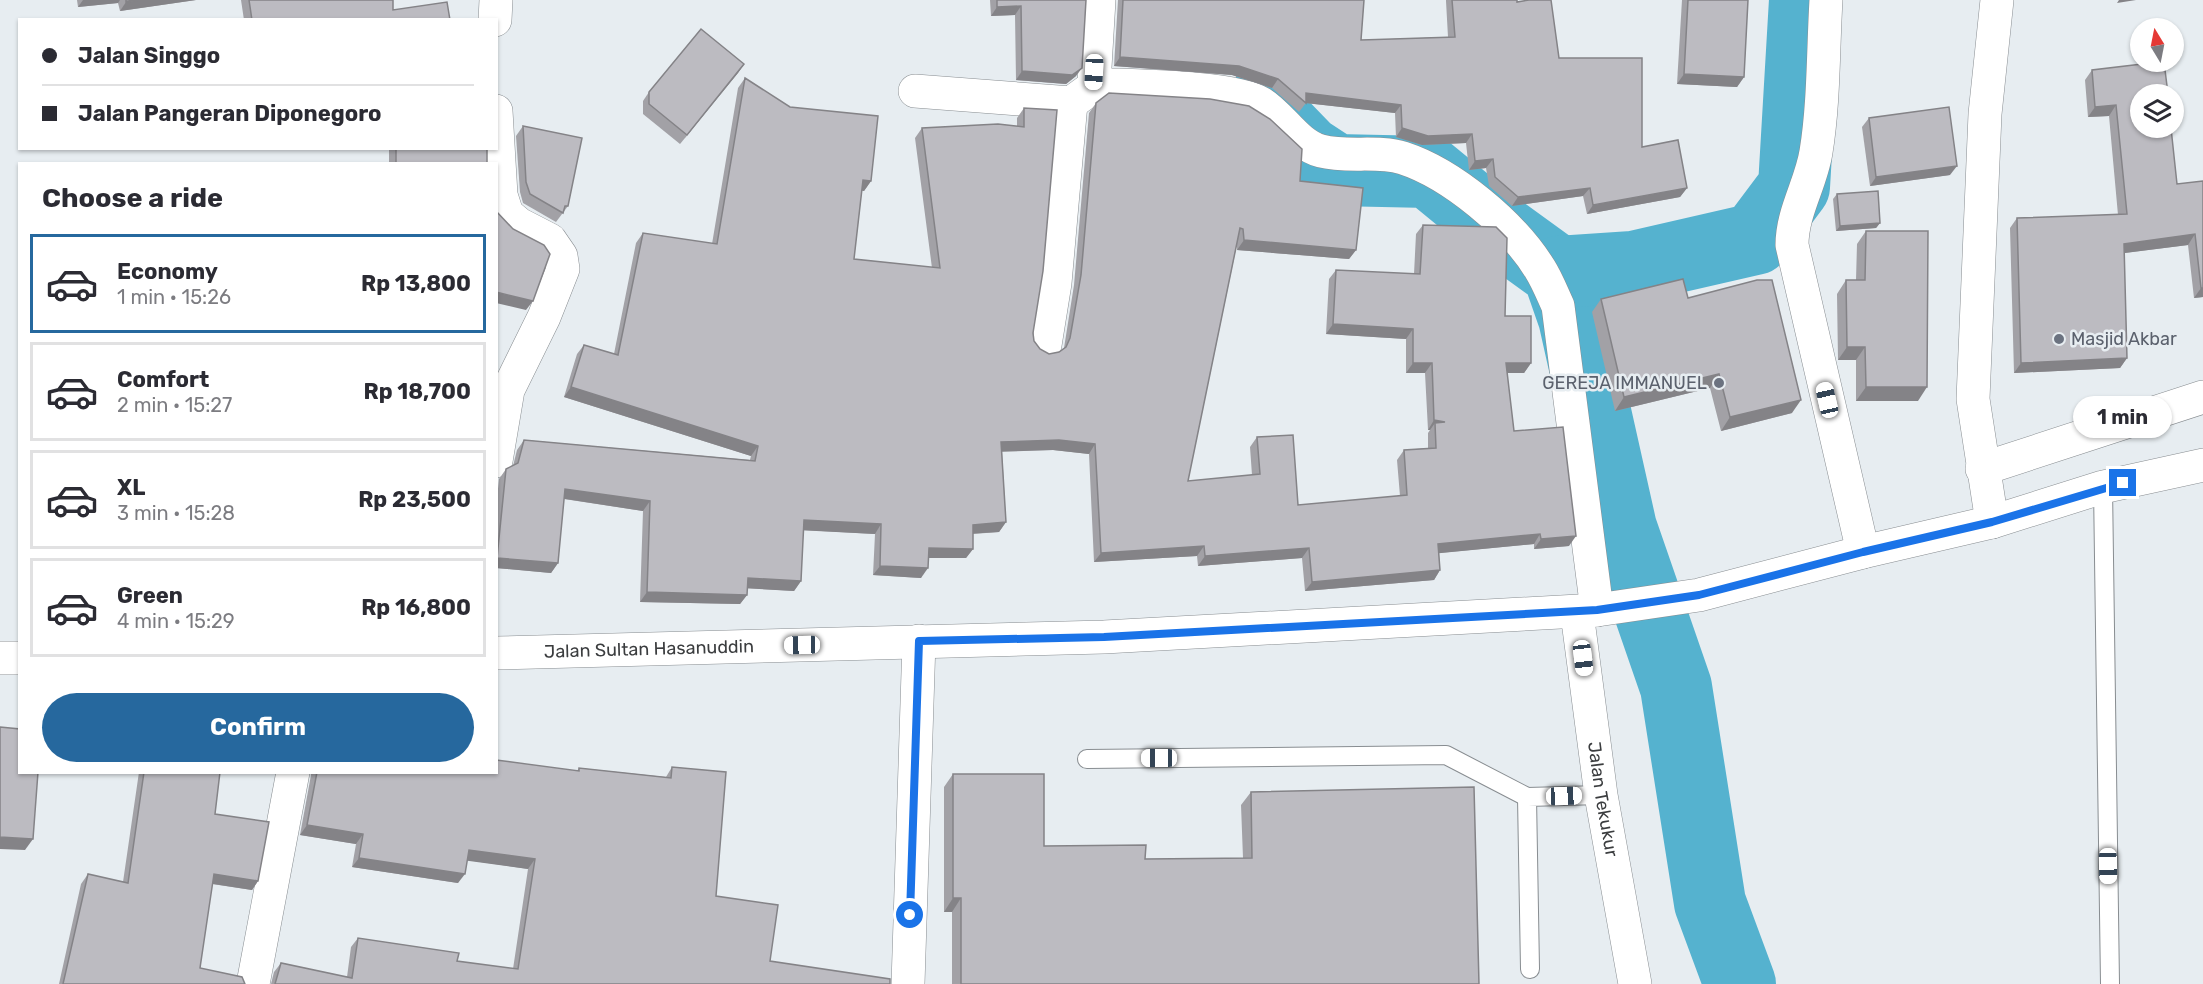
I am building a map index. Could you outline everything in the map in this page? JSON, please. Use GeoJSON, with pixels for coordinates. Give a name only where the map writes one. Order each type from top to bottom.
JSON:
{"type":"FeatureCollection","features":[{"type":"Feature","properties":{"kind":"main road"},"geometry":{"type":"LineString","coordinates":[[495,18],[496,0]]}},
{"type":"Feature","properties":{"kind":"main road"},"geometry":{"type":"LineString","coordinates":[[1045,345],[1099,0]]}},
{"type":"Feature","properties":{"kind":"main road"},"geometry":{"type":"LineString","coordinates":[[1826,0],[1816,150],[1811,180],[1794,223],[1792,245],[1863,552]]}},
{"type":"Feature","properties":{"kind":"main road"},"geometry":{"type":"LineString","coordinates":[[1992,522],[1973,399],[1985,114],[1997,0]]}},
{"type":"Feature","properties":{"kind":"main road","name":"Jalan Tekukur"},"geometry":{"type":"LineString","coordinates":[[915,91],[1236,94],[1261,103],[1314,148],[1341,154],[1402,158],[1455,185],[1505,226],[1540,269],[1558,306],[1597,610],[1601,795],[1635,984]]}},
{"type":"Feature","properties":{"kind":"main road"},"geometry":{"type":"LineString","coordinates":[[498,145],[501,195],[507,214],[519,224],[550,240],[561,255],[563,269],[544,317],[508,390],[498,449]]}},
{"type":"Feature","properties":{"kind":"main road"},"geometry":{"type":"LineString","coordinates":[[1982,469],[2203,397]]}},
{"type":"Feature","properties":{"kind":"main road","name":"Jalan Sultan Hasanuddin"},"geometry":{"type":"LineString","coordinates":[[498,653],[1104,637],[1597,610],[1699,595],[1863,552],[1992,522],[2103,487],[2203,465]]}},
{"type":"Feature","properties":{"kind":"main road"},"geometry":{"type":"LineString","coordinates":[[908,984],[919,641]]}},
{"type":"Feature","properties":{"kind":"main road"},"geometry":{"type":"LineString","coordinates":[[0,658],[18,658]]}},
{"type":"Feature","properties":{"kind":"main road"},"geometry":{"type":"LineString","coordinates":[[253,984],[293,774]]}},
{"type":"Feature","properties":{"kind":"lane"},"geometry":{"type":"LineString","coordinates":[[2103,487],[2110,984]]}},
{"type":"Feature","properties":{"kind":"lane"},"geometry":{"type":"LineString","coordinates":[[1088,759],[1446,755],[1527,797],[1601,795]]}},
{"type":"Feature","properties":{"kind":"lane"},"geometry":{"type":"LineString","coordinates":[[1527,797],[1530,969]]}},
{"type":"Feature","properties":{"kind":"building"},"geometry":{"type":"Polygon","coordinates":[[[249,0],[393,0],[393,10],[447,2],[450,18],[252,18],[249,0]]]}},
{"type":"Feature","properties":{"kind":"building"},"geometry":{"type":"Polygon","coordinates":[[[997,0],[1086,0],[1082,68],[1072,75],[1022,71],[1021,6],[997,7],[997,0]]]}},
{"type":"Feature","properties":{"kind":"building"},"geometry":{"type":"Polygon","coordinates":[[[1123,0],[1364,0],[1361,40],[1455,37],[1452,0],[1517,0],[1517,2],[1551,0],[1559,58],[1642,58],[1642,147],[1678,140],[1687,188],[1593,205],[1590,188],[1518,197],[1495,177],[1493,159],[1475,161],[1472,134],[1428,136],[1402,128],[1401,105],[1306,93],[1306,103],[1278,79],[1239,66],[1120,57],[1123,0]]]}},
{"type":"Feature","properties":{"kind":"building"},"geometry":{"type":"Polygon","coordinates":[[[1688,0],[1748,0],[1744,77],[1684,74],[1688,0]]]}},
{"type":"Feature","properties":{"kind":"building"},"geometry":{"type":"Polygon","coordinates":[[[701,29],[744,64],[687,135],[649,104],[649,92],[701,29]]]}},
{"type":"Feature","properties":{"kind":"building"},"geometry":{"type":"Polygon","coordinates":[[[2130,65],[2130,72],[2165,72],[2167,84],[2130,84],[2130,138],[2172,138],[2177,184],[2203,181],[2203,288],[2201,288],[2195,234],[2124,244],[2127,358],[2021,363],[2017,218],[2127,214],[2116,105],[2095,107],[2092,70],[2130,65]]]}},
{"type":"Feature","properties":{"kind":"building"},"geometry":{"type":"Polygon","coordinates":[[[745,78],[790,107],[878,116],[871,181],[863,180],[854,259],[940,268],[922,128],[998,124],[1024,127],[1024,108],[1057,110],[1043,271],[1033,333],[1034,341],[1040,349],[1049,354],[1059,352],[1066,347],[1070,338],[1081,275],[1096,103],[1109,93],[1210,99],[1249,106],[1270,119],[1302,149],[1300,181],[1363,188],[1356,250],[1244,240],[1243,229],[1240,228],[1188,481],[1260,474],[1257,437],[1293,435],[1298,505],[1407,495],[1404,450],[1436,448],[1435,423],[1445,422],[1434,420],[1432,363],[1413,363],[1413,329],[1333,324],[1336,270],[1420,274],[1423,225],[1496,227],[1507,238],[1505,316],[1531,316],[1531,363],[1506,363],[1514,431],[1563,427],[1576,536],[1541,539],[1540,534],[1438,544],[1440,570],[1312,582],[1309,548],[1205,556],[1204,546],[1101,553],[1095,444],[1059,440],[1001,442],[1006,522],[973,525],[973,549],[929,548],[928,568],[880,566],[881,524],[804,520],[801,581],[748,578],[747,595],[647,592],[650,501],[565,489],[558,563],[498,558],[506,469],[518,463],[524,440],[755,461],[758,446],[571,387],[584,345],[618,355],[643,233],[717,244],[745,78]]]}},
{"type":"Feature","properties":{"kind":"building"},"geometry":{"type":"Polygon","coordinates":[[[1949,107],[1957,166],[1876,177],[1869,118],[1949,107]]]}},
{"type":"Feature","properties":{"kind":"building"},"geometry":{"type":"Polygon","coordinates":[[[523,126],[582,138],[568,206],[565,206],[563,213],[530,194],[526,182],[523,126]]]}},
{"type":"Feature","properties":{"kind":"building"},"geometry":{"type":"Polygon","coordinates":[[[396,150],[487,150],[487,162],[396,162],[396,150]]]}},
{"type":"Feature","properties":{"kind":"building"},"geometry":{"type":"Polygon","coordinates":[[[1878,191],[1880,223],[1840,226],[1837,194],[1878,191]]]}},
{"type":"Feature","properties":{"kind":"building"},"geometry":{"type":"Polygon","coordinates":[[[498,213],[513,229],[544,245],[550,254],[533,301],[498,292],[498,213]]]}},
{"type":"Feature","properties":{"kind":"building"},"geometry":{"type":"Polygon","coordinates":[[[1866,231],[1928,231],[1927,387],[1866,387],[1865,347],[1847,347],[1846,280],[1865,280],[1866,231]]]}},
{"type":"Feature","properties":{"kind":"building"},"geometry":{"type":"Polygon","coordinates":[[[1683,279],[1688,298],[1757,280],[1772,280],[1801,400],[1730,417],[1719,374],[1624,397],[1601,299],[1683,279]]]}},
{"type":"Feature","properties":{"kind":"building"},"geometry":{"type":"Polygon","coordinates":[[[0,727],[18,729],[18,774],[38,774],[33,839],[0,837],[0,727]]]}},
{"type":"Feature","properties":{"kind":"building"},"geometry":{"type":"Polygon","coordinates":[[[498,760],[579,771],[579,768],[671,778],[672,767],[726,772],[716,896],[778,905],[770,961],[890,979],[890,984],[275,984],[281,963],[352,978],[358,938],[459,953],[457,961],[518,969],[535,859],[469,850],[465,874],[359,858],[363,834],[307,825],[317,774],[498,774],[498,760]]]}},
{"type":"Feature","properties":{"kind":"building"},"geometry":{"type":"Polygon","coordinates":[[[144,774],[220,774],[215,814],[269,822],[258,881],[214,874],[200,968],[242,977],[245,984],[63,984],[88,874],[128,883],[144,774]]]}},
{"type":"Feature","properties":{"kind":"building"},"geometry":{"type":"Polygon","coordinates":[[[953,774],[1044,774],[1044,846],[1146,845],[1145,859],[1252,858],[1251,792],[1474,787],[1479,984],[961,984],[961,898],[953,898],[953,774]]]}},
{"type":"Feature","properties":{"kind":"waterway"},"geometry":{"type":"LineString","coordinates":[[1276,0],[1271,64],[1276,119],[1307,151],[1336,170],[1429,172],[1496,227],[1558,272],[1574,318],[1621,528],[1676,687],[1710,903],[1740,984]]}},
{"type":"Feature","properties":{"kind":"waterway"},"geometry":{"type":"LineString","coordinates":[[1558,272],[1633,267],[1755,239],[1794,187],[1805,0]]}},
{"type":"Feature","properties":{"kind":"place","name":"Masjid Akbar"},"geometry":{"type":"Point","coordinates":[2059,339]}},
{"type":"Feature","properties":{"kind":"place","name":"GEREJA IMMANUEL"},"geometry":{"type":"Point","coordinates":[1719,383]}},
{"type":"Feature","properties":{"kind":"route"},"geometry":{"type":"LineString","coordinates":[[910,915],[919,641],[1104,637],[1577,613],[1699,595],[1863,552],[1992,522],[2103,487],[2123,483]]}}]}
